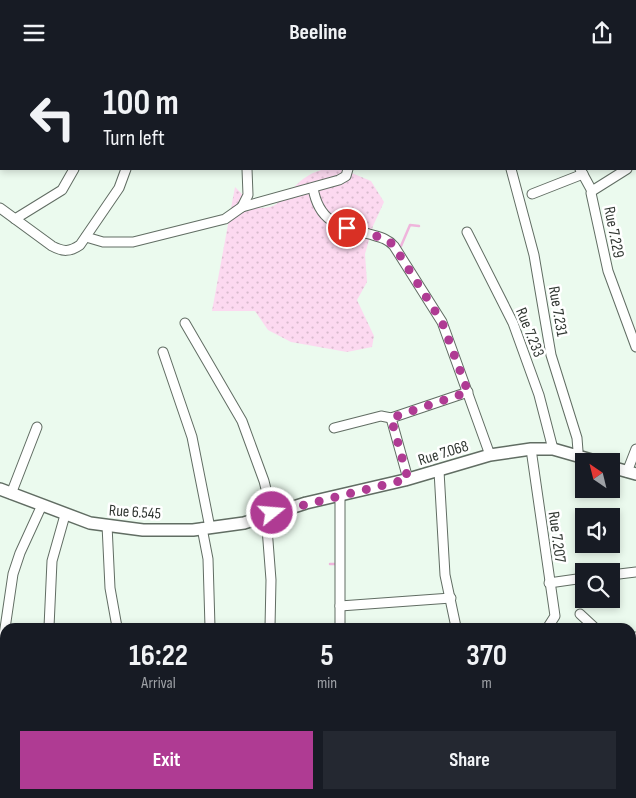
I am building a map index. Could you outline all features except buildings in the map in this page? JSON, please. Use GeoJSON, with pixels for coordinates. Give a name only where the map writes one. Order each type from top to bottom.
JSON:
{"type":"FeatureCollection","features":[{"type":"Feature","properties":{"kind":"street"},"geometry":{"type":"LineString","coordinates":[[15,219],[62,189],[73,170]]}},
{"type":"Feature","properties":{"kind":"street"},"geometry":{"type":"LineString","coordinates":[[0,209],[60,250],[73,250],[80,245],[120,188],[126,170]]}},
{"type":"Feature","properties":{"kind":"street"},"geometry":{"type":"LineString","coordinates":[[242,207],[248,195],[247,170]]}},
{"type":"Feature","properties":{"kind":"street"},"geometry":{"type":"LineString","coordinates":[[86,237],[103,242],[133,242],[225,219],[242,207],[339,180],[346,176],[348,170]]}},
{"type":"Feature","properties":{"kind":"street","name":"Rue 7.231"},"geometry":{"type":"LineString","coordinates":[[510,170],[534,255],[551,355],[577,438],[578,451],[574,455]]}},
{"type":"Feature","properties":{"kind":"street","name":"Rue 7.229"},"geometry":{"type":"LineString","coordinates":[[625,170],[592,191],[609,274],[636,347]]}},
{"type":"Feature","properties":{"kind":"street"},"geometry":{"type":"LineString","coordinates":[[532,194],[581,171],[592,191]]}},
{"type":"Feature","properties":{"kind":"street"},"geometry":{"type":"LineString","coordinates":[[313,188],[317,206],[326,218],[347,228],[387,239],[394,246],[442,322],[490,455]]}},
{"type":"Feature","properties":{"kind":"street","name":"Rue 7.233"},"geometry":{"type":"LineString","coordinates":[[467,232],[513,323],[539,395],[553,449]]}},
{"type":"Feature","properties":{"kind":"street"},"geometry":{"type":"LineString","coordinates":[[185,323],[242,421],[264,481],[269,515],[270,623]]}},
{"type":"Feature","properties":{"kind":"street"},"geometry":{"type":"LineString","coordinates":[[164,352],[192,437],[206,528],[210,623]]}},
{"type":"Feature","properties":{"kind":"street"},"geometry":{"type":"LineString","coordinates":[[334,428],[381,416],[391,418],[468,392]]}},
{"type":"Feature","properties":{"kind":"street"},"geometry":{"type":"LineString","coordinates":[[391,418],[408,479]]}},
{"type":"Feature","properties":{"kind":"street"},"geometry":{"type":"LineString","coordinates":[[11,494],[37,427]]}},
{"type":"Feature","properties":{"kind":"street","name":"Rue 7.068"},"geometry":{"type":"LineString","coordinates":[[269,515],[306,503],[340,497],[439,471],[490,455],[531,449],[553,449],[574,455]]}},
{"type":"Feature","properties":{"kind":"street","name":"Rue 7.207"},"geometry":{"type":"LineString","coordinates":[[531,449],[554,616],[550,623]]}},
{"type":"Feature","properties":{"kind":"street"},"geometry":{"type":"LineString","coordinates":[[632,473],[636,449]]}},
{"type":"Feature","properties":{"kind":"street"},"geometry":{"type":"LineString","coordinates":[[439,471],[445,575],[455,623]]}},
{"type":"Feature","properties":{"kind":"street","name":"Rue 6.545"},"geometry":{"type":"LineString","coordinates":[[0,489],[65,515],[107,525],[143,530],[206,528],[244,523],[269,515]]}},
{"type":"Feature","properties":{"kind":"street"},"geometry":{"type":"LineString","coordinates":[[340,497],[340,623]]}},
{"type":"Feature","properties":{"kind":"street"},"geometry":{"type":"LineString","coordinates":[[6,623],[13,573],[42,505]]}},
{"type":"Feature","properties":{"kind":"street"},"geometry":{"type":"LineString","coordinates":[[49,623],[52,561],[65,515]]}},
{"type":"Feature","properties":{"kind":"street"},"geometry":{"type":"LineString","coordinates":[[107,525],[110,588],[116,623]]}},
{"type":"Feature","properties":{"kind":"street"},"geometry":{"type":"LineString","coordinates":[[620,574],[636,572]]}},
{"type":"Feature","properties":{"kind":"street"},"geometry":{"type":"LineString","coordinates":[[549,583],[575,579]]}},
{"type":"Feature","properties":{"kind":"street"},"geometry":{"type":"LineString","coordinates":[[340,606],[450,598]]}},
{"type":"Feature","properties":{"kind":"street"},"geometry":{"type":"LineString","coordinates":[[580,614],[590,623]]}},
{"type":"Feature","properties":{"kind":"shaded area"},"geometry":{"type":"Polygon","coordinates":[[[322,170],[344,170],[371,181],[384,202],[373,226],[365,254],[367,282],[357,300],[374,336],[372,347],[347,352],[291,342],[268,330],[255,311],[212,311],[235,187],[256,208],[268,207],[282,200],[303,179],[322,170]]]}},
{"type":"Feature","properties":{"kind":"waterway"},"geometry":{"type":"LineString","coordinates":[[401,246],[410,225],[419,226]]}},
{"type":"Feature","properties":{"kind":"waterway"},"geometry":{"type":"LineString","coordinates":[[330,564],[335,564]]}},
{"type":"Feature","properties":{"kind":"route"},"geometry":{"type":"LineString","coordinates":[[272,513],[408,479],[391,418],[400,413],[468,392],[442,322],[394,246],[387,239],[347,228]]}}]}
